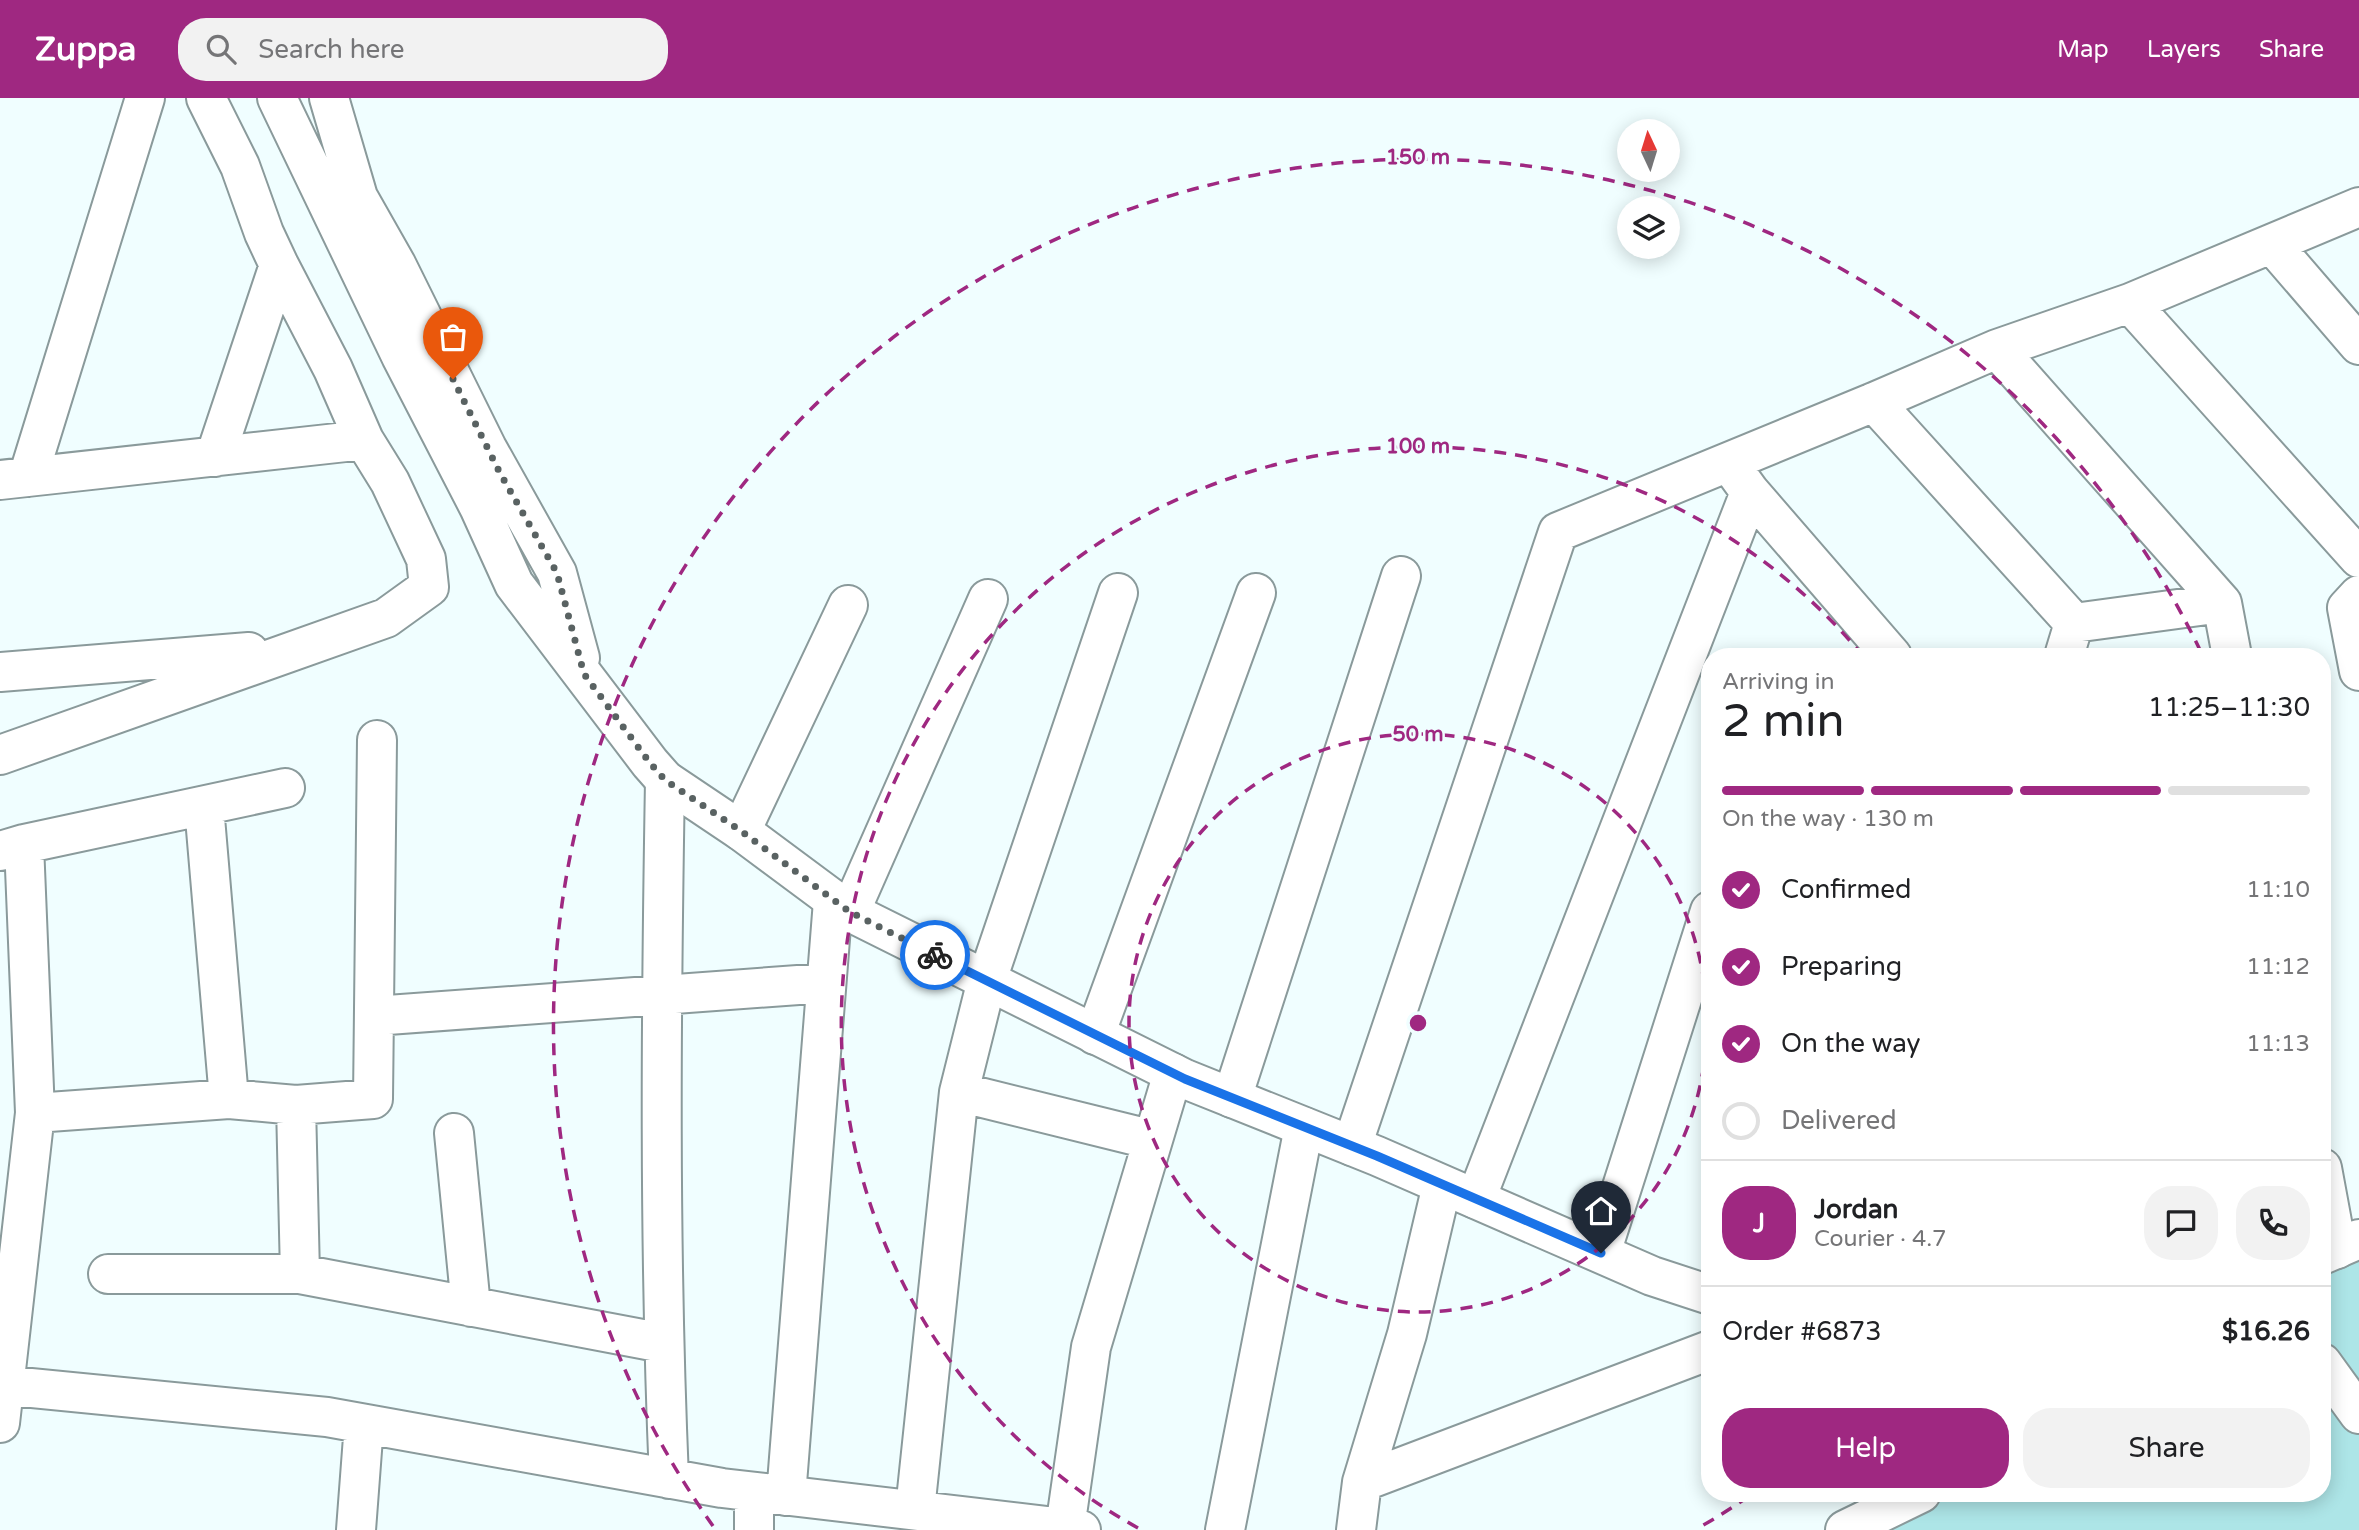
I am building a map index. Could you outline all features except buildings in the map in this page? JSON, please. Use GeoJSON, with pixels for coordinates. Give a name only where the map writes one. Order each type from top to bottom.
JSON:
{"type":"FeatureCollection","features":[{"type":"Feature","properties":{"kind":"street"},"geometry":{"type":"LineString","coordinates":[[145,98],[14,479],[364,440]]}},
{"type":"Feature","properties":{"kind":"street"},"geometry":{"type":"LineString","coordinates":[[0,755],[386,618],[429,586],[421,548],[390,482],[364,440],[333,369],[279,265],[264,233],[240,166],[205,98]]}},
{"type":"Feature","properties":{"kind":"street"},"geometry":{"type":"LineString","coordinates":[[276,98],[401,356],[479,507],[514,584],[665,780],[741,831],[842,906],[1095,1035],[1173,1073],[1352,1146],[1652,1276],[1701,1292]]}},
{"type":"Feature","properties":{"kind":"street"},"geometry":{"type":"LineString","coordinates":[[328,98],[358,197],[396,264],[487,449],[557,573],[584,674]]}},
{"type":"Feature","properties":{"kind":"street"},"geometry":{"type":"LineString","coordinates":[[1352,1146],[1558,532],[1997,349],[2130,303],[2359,207]]}},
{"type":"Feature","properties":{"kind":"street"},"geometry":{"type":"LineString","coordinates":[[2272,243],[2359,345]]}},
{"type":"Feature","properties":{"kind":"street"},"geometry":{"type":"LineString","coordinates":[[215,457],[279,265]]}},
{"type":"Feature","properties":{"kind":"street"},"geometry":{"type":"LineString","coordinates":[[2130,303],[2359,558]]}},
{"type":"Feature","properties":{"kind":"street"},"geometry":{"type":"LineString","coordinates":[[1997,349],[2224,611],[2231,648]]}},
{"type":"Feature","properties":{"kind":"street"},"geometry":{"type":"LineString","coordinates":[[1874,402],[2069,640],[2224,611]]}},
{"type":"Feature","properties":{"kind":"street"},"geometry":{"type":"LineString","coordinates":[[1728,461],[1750,492],[1885,648]]}},
{"type":"Feature","properties":{"kind":"street"},"geometry":{"type":"LineString","coordinates":[[1356,1530],[1362,1482],[1407,1334],[1459,1192],[1750,492]]}},
{"type":"Feature","properties":{"kind":"street"},"geometry":{"type":"LineString","coordinates":[[1232,1098],[1401,576]]}},
{"type":"Feature","properties":{"kind":"street"},"geometry":{"type":"LineString","coordinates":[[915,1510],[959,1092],[987,980],[1118,593]]}},
{"type":"Feature","properties":{"kind":"street"},"geometry":{"type":"LineString","coordinates":[[1095,1035],[1256,593]]}},
{"type":"Feature","properties":{"kind":"street"},"geometry":{"type":"LineString","coordinates":[[2359,595],[2347,608],[2359,671]]}},
{"type":"Feature","properties":{"kind":"street"},"geometry":{"type":"LineString","coordinates":[[754,1530],[770,1494],[826,983],[842,906],[988,599]]}},
{"type":"Feature","properties":{"kind":"street"},"geometry":{"type":"LineString","coordinates":[[741,831],[848,605]]}},
{"type":"Feature","properties":{"kind":"street"},"geometry":{"type":"LineString","coordinates":[[2216,648],[2224,611]]}},
{"type":"Feature","properties":{"kind":"street"},"geometry":{"type":"LineString","coordinates":[[0,672],[301,648]]}},
{"type":"Feature","properties":{"kind":"street"},"geometry":{"type":"LineString","coordinates":[[35,1113],[229,1099],[296,1105],[373,1099],[377,740]]}},
{"type":"Feature","properties":{"kind":"street"},"geometry":{"type":"LineString","coordinates":[[665,780],[661,995],[663,1343],[669,1479]]}},
{"type":"Feature","properties":{"kind":"street"},"geometry":{"type":"LineString","coordinates":[[0,1423],[10,1240],[35,1113],[12,848],[285,788]]}},
{"type":"Feature","properties":{"kind":"street"},"geometry":{"type":"LineString","coordinates":[[204,806],[229,1099]]}},
{"type":"Feature","properties":{"kind":"street"},"geometry":{"type":"LineString","coordinates":[[1601,1253],[1701,939]]}},
{"type":"Feature","properties":{"kind":"street"},"geometry":{"type":"LineString","coordinates":[[374,1016],[826,983]]}},
{"type":"Feature","properties":{"kind":"street"},"geometry":{"type":"LineString","coordinates":[[2,1385],[327,1418],[669,1479],[770,1494],[1073,1529],[1091,1347],[1173,1073]]}},
{"type":"Feature","properties":{"kind":"street"},"geometry":{"type":"LineString","coordinates":[[959,1092],[1153,1140]]}},
{"type":"Feature","properties":{"kind":"street"},"geometry":{"type":"LineString","coordinates":[[296,1105],[300,1275]]}},
{"type":"Feature","properties":{"kind":"street"},"geometry":{"type":"LineString","coordinates":[[1225,1530],[1304,1127]]}},
{"type":"Feature","properties":{"kind":"street"},"geometry":{"type":"LineString","coordinates":[[454,1133],[471,1307]]}},
{"type":"Feature","properties":{"kind":"street"},"geometry":{"type":"LineString","coordinates":[[2331,1210],[2339,1248]]}},
{"type":"Feature","properties":{"kind":"street"},"geometry":{"type":"LineString","coordinates":[[108,1274],[300,1275],[663,1343]]}},
{"type":"Feature","properties":{"kind":"street"},"geometry":{"type":"LineString","coordinates":[[1362,1482],[1701,1353]]}},
{"type":"Feature","properties":{"kind":"street"},"geometry":{"type":"LineString","coordinates":[[2331,1375],[2359,1414]]}},
{"type":"Feature","properties":{"kind":"street"},"geometry":{"type":"LineString","coordinates":[[356,1530],[365,1424]]}},
{"type":"Feature","properties":{"kind":"street"},"geometry":{"type":"LineString","coordinates":[[1845,1530],[1903,1502]]}},
{"type":"Feature","properties":{"kind":"shaded area"},"geometry":{"type":"Polygon","coordinates":[[[2359,1240],[2359,1530],[1848,1530],[1906,1502],[2331,1502],[2331,1252],[2359,1240]]]}},
{"type":"Feature","properties":{"kind":"way so far"},"geometry":{"type":"LineString","coordinates":[[453,379],[526,522],[557,573],[584,674],[650,763],[665,780],[741,831],[833,901],[935,955]]}},
{"type":"Feature","properties":{"kind":"route"},"geometry":{"type":"LineString","coordinates":[[935,955],[1185,1079],[1377,1156],[1601,1253]]}}]}
